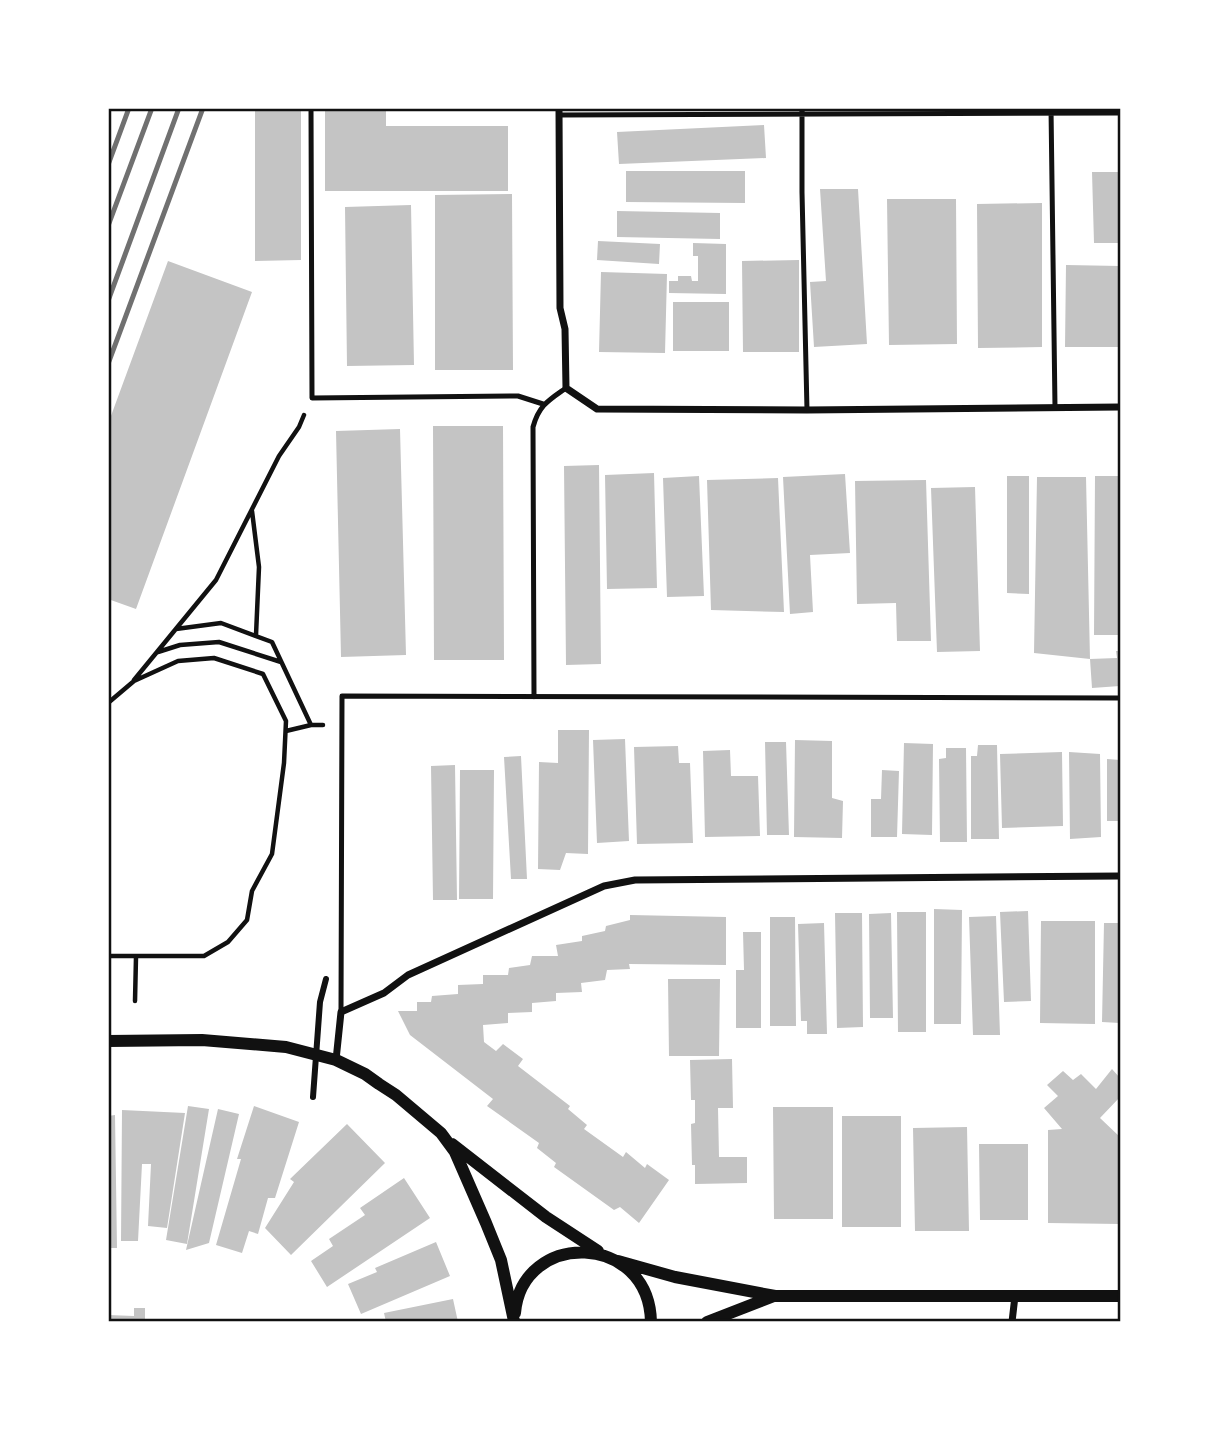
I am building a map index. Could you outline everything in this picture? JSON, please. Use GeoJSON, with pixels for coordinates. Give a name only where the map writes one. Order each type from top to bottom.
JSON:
{"type":"FeatureCollection","features":[{"type":"Feature","properties":{"kind":"street"},"geometry":{"type":"LineString","coordinates":[[559,112],[560,308],[565,330],[566,388],[597,409],[1121,407]]}},
{"type":"Feature","properties":{"kind":"street"},"geometry":{"type":"LineString","coordinates":[[336,1060],[341,1012],[384,993],[408,975],[604,886],[619,882],[1121,876]]}},
{"type":"Feature","properties":{"kind":"street"},"geometry":{"type":"LineString","coordinates":[[313,1097],[320,1002],[326,979]]}},
{"type":"Feature","properties":{"kind":"street"},"geometry":{"type":"LineString","coordinates":[[108,1041],[224,1042],[286,1047],[336,1060],[365,1074],[545,1217],[629,1270],[645,1292],[651,1321]]}},
{"type":"Feature","properties":{"kind":"street"},"geometry":{"type":"LineString","coordinates":[[449,1142],[497,1250],[506,1278],[514,1321]]}},
{"type":"Feature","properties":{"kind":"street"},"geometry":{"type":"LineString","coordinates":[[514,1321],[520,1292],[537,1268],[571,1253],[593,1252],[675,1277],[775,1296],[1121,1296]]}},
{"type":"Feature","properties":{"kind":"street"},"geometry":{"type":"LineString","coordinates":[[1012,1321],[1015,1295]]}},
{"type":"Feature","properties":{"kind":"street"},"geometry":{"type":"LineString","coordinates":[[707,1321],[775,1296]]}},
{"type":"Feature","properties":{"kind":"lane"},"geometry":{"type":"LineString","coordinates":[[311,108],[312,398],[518,396],[543,404]]}},
{"type":"Feature","properties":{"kind":"lane"},"geometry":{"type":"LineString","coordinates":[[1051,111],[1055,407]]}},
{"type":"Feature","properties":{"kind":"lane"},"geometry":{"type":"LineString","coordinates":[[559,112],[1121,113]]}},
{"type":"Feature","properties":{"kind":"lane"},"geometry":{"type":"LineString","coordinates":[[802,112],[807,410]]}},
{"type":"Feature","properties":{"kind":"lane"},"geometry":{"type":"LineString","coordinates":[[534,697],[533,427],[543,404],[566,388]]}},
{"type":"Feature","properties":{"kind":"lane"},"geometry":{"type":"LineString","coordinates":[[341,1012],[342,696],[1121,698]]}},
{"type":"Feature","properties":{"kind":"path"},"geometry":{"type":"LineString","coordinates":[[108,703],[134,681],[216,580],[279,456],[299,427],[312,398]]}},
{"type":"Feature","properties":{"kind":"path"},"geometry":{"type":"LineString","coordinates":[[251,510],[258,567],[256,635]]}},
{"type":"Feature","properties":{"kind":"path"},"geometry":{"type":"LineString","coordinates":[[175,629],[221,623],[272,642],[312,725]]}},
{"type":"Feature","properties":{"kind":"path"},"geometry":{"type":"LineString","coordinates":[[156,653],[180,645],[219,642],[282,663]]}},
{"type":"Feature","properties":{"kind":"path"},"geometry":{"type":"LineString","coordinates":[[108,956],[204,956],[228,942],[247,920],[252,891],[272,854],[284,764],[286,721],[263,674],[214,658],[178,662],[134,681]]}},
{"type":"Feature","properties":{"kind":"path"},"geometry":{"type":"LineString","coordinates":[[286,731],[312,725],[342,725]]}},
{"type":"Feature","properties":{"kind":"path"},"geometry":{"type":"LineString","coordinates":[[135,1001],[136,957]]}},
{"type":"Feature","properties":{"kind":"building"},"geometry":{"type":"Polygon","coordinates":[[[255,108],[301,108],[301,260],[255,261],[255,108]]]}},
{"type":"Feature","properties":{"kind":"building"},"geometry":{"type":"Polygon","coordinates":[[[386,109],[386,126],[508,126],[508,191],[325,191],[325,110],[386,109]]]}},
{"type":"Feature","properties":{"kind":"building"},"geometry":{"type":"Polygon","coordinates":[[[764,125],[766,158],[619,164],[617,132],[764,125]]]}},
{"type":"Feature","properties":{"kind":"building"},"geometry":{"type":"Polygon","coordinates":[[[626,171],[745,171],[745,203],[626,202],[626,171]]]}},
{"type":"Feature","properties":{"kind":"building"},"geometry":{"type":"Polygon","coordinates":[[[1092,172],[1120,172],[1120,243],[1094,243],[1092,172]]]}},
{"type":"Feature","properties":{"kind":"building"},"geometry":{"type":"Polygon","coordinates":[[[820,189],[858,189],[867,344],[814,347],[810,282],[826,281],[820,189]]]}},
{"type":"Feature","properties":{"kind":"building"},"geometry":{"type":"Polygon","coordinates":[[[512,194],[513,370],[435,370],[435,195],[512,194]]]}},
{"type":"Feature","properties":{"kind":"building"},"geometry":{"type":"Polygon","coordinates":[[[887,199],[956,199],[957,344],[889,345],[887,199]]]}},
{"type":"Feature","properties":{"kind":"building"},"geometry":{"type":"Polygon","coordinates":[[[1042,203],[1042,347],[978,348],[977,204],[1042,203]]]}},
{"type":"Feature","properties":{"kind":"building"},"geometry":{"type":"Polygon","coordinates":[[[411,205],[414,365],[347,366],[345,207],[411,205]]]}},
{"type":"Feature","properties":{"kind":"building"},"geometry":{"type":"Polygon","coordinates":[[[617,211],[720,213],[720,239],[617,237],[617,211]]]}},
{"type":"Feature","properties":{"kind":"building"},"geometry":{"type":"Polygon","coordinates":[[[598,241],[660,244],[659,264],[597,260],[598,241]]]}},
{"type":"Feature","properties":{"kind":"building"},"geometry":{"type":"Polygon","coordinates":[[[693,243],[726,244],[726,294],[669,293],[669,281],[678,281],[678,276],[691,276],[692,281],[698,281],[698,256],[693,256],[693,243]]]}},
{"type":"Feature","properties":{"kind":"building"},"geometry":{"type":"Polygon","coordinates":[[[799,260],[799,352],[743,352],[742,261],[799,260]]]}},
{"type":"Feature","properties":{"kind":"building"},"geometry":{"type":"Polygon","coordinates":[[[168,261],[252,292],[136,609],[108,599],[108,424],[168,261]]]}},
{"type":"Feature","properties":{"kind":"building"},"geometry":{"type":"Polygon","coordinates":[[[1066,265],[1120,266],[1120,347],[1065,347],[1066,265]]]}},
{"type":"Feature","properties":{"kind":"building"},"geometry":{"type":"Polygon","coordinates":[[[601,272],[667,274],[665,353],[599,352],[601,272]]]}},
{"type":"Feature","properties":{"kind":"building"},"geometry":{"type":"Polygon","coordinates":[[[673,302],[729,302],[729,351],[673,351],[673,302]]]}},
{"type":"Feature","properties":{"kind":"building"},"geometry":{"type":"Polygon","coordinates":[[[433,426],[503,426],[504,660],[434,660],[433,426]]]}},
{"type":"Feature","properties":{"kind":"building"},"geometry":{"type":"Polygon","coordinates":[[[400,429],[406,655],[341,657],[336,431],[400,429]]]}},
{"type":"Feature","properties":{"kind":"building"},"geometry":{"type":"Polygon","coordinates":[[[599,465],[601,664],[566,665],[564,466],[599,465]]]}},
{"type":"Feature","properties":{"kind":"building"},"geometry":{"type":"Polygon","coordinates":[[[654,473],[657,588],[607,589],[605,475],[654,473]]]}},
{"type":"Feature","properties":{"kind":"building"},"geometry":{"type":"Polygon","coordinates":[[[845,474],[850,553],[810,555],[813,612],[790,614],[783,477],[845,474]]]}},
{"type":"Feature","properties":{"kind":"building"},"geometry":{"type":"Polygon","coordinates":[[[699,476],[704,596],[667,597],[663,478],[699,476]]]}},
{"type":"Feature","properties":{"kind":"building"},"geometry":{"type":"Polygon","coordinates":[[[1007,476],[1029,476],[1029,594],[1007,593],[1007,476]]]}},
{"type":"Feature","properties":{"kind":"building"},"geometry":{"type":"Polygon","coordinates":[[[1095,476],[1120,476],[1120,635],[1094,635],[1095,476]]]}},
{"type":"Feature","properties":{"kind":"building"},"geometry":{"type":"Polygon","coordinates":[[[1037,477],[1086,477],[1090,659],[1034,653],[1037,477]]]}},
{"type":"Feature","properties":{"kind":"building"},"geometry":{"type":"Polygon","coordinates":[[[778,478],[784,612],[711,610],[707,480],[778,478]]]}},
{"type":"Feature","properties":{"kind":"building"},"geometry":{"type":"Polygon","coordinates":[[[926,480],[931,641],[897,641],[896,603],[857,604],[855,481],[926,480]]]}},
{"type":"Feature","properties":{"kind":"building"},"geometry":{"type":"Polygon","coordinates":[[[975,487],[980,651],[937,652],[931,488],[975,487]]]}},
{"type":"Feature","properties":{"kind":"building"},"geometry":{"type":"Polygon","coordinates":[[[1116,651],[1120,651],[1120,686],[1092,688],[1090,659],[1117,658],[1116,651]]]}},
{"type":"Feature","properties":{"kind":"building"},"geometry":{"type":"Polygon","coordinates":[[[558,730],[589,730],[588,854],[566,853],[560,870],[538,869],[539,762],[558,763],[558,730]]]}},
{"type":"Feature","properties":{"kind":"building"},"geometry":{"type":"Polygon","coordinates":[[[625,739],[629,841],[597,843],[593,740],[625,739]]]}},
{"type":"Feature","properties":{"kind":"building"},"geometry":{"type":"Polygon","coordinates":[[[795,740],[832,741],[832,798],[843,801],[842,838],[794,837],[795,740]]]}},
{"type":"Feature","properties":{"kind":"building"},"geometry":{"type":"Polygon","coordinates":[[[765,742],[786,742],[789,835],[767,835],[765,742]]]}},
{"type":"Feature","properties":{"kind":"building"},"geometry":{"type":"Polygon","coordinates":[[[904,743],[933,744],[932,835],[902,834],[904,743]]]}},
{"type":"Feature","properties":{"kind":"building"},"geometry":{"type":"Polygon","coordinates":[[[978,745],[997,745],[999,839],[971,839],[971,756],[977,756],[978,745]]]}},
{"type":"Feature","properties":{"kind":"building"},"geometry":{"type":"Polygon","coordinates":[[[678,746],[679,763],[690,763],[693,843],[637,844],[634,747],[678,746]]]}},
{"type":"Feature","properties":{"kind":"building"},"geometry":{"type":"Polygon","coordinates":[[[946,748],[966,748],[967,842],[940,842],[939,759],[946,758],[946,748]]]}},
{"type":"Feature","properties":{"kind":"building"},"geometry":{"type":"Polygon","coordinates":[[[730,750],[731,776],[758,776],[760,836],[705,837],[703,751],[730,750]]]}},
{"type":"Feature","properties":{"kind":"building"},"geometry":{"type":"Polygon","coordinates":[[[1062,752],[1063,826],[1002,828],[1000,754],[1062,752]]]}},
{"type":"Feature","properties":{"kind":"building"},"geometry":{"type":"Polygon","coordinates":[[[1069,752],[1100,754],[1101,837],[1070,839],[1069,752]]]}},
{"type":"Feature","properties":{"kind":"building"},"geometry":{"type":"Polygon","coordinates":[[[521,756],[527,879],[511,879],[504,757],[521,756]]]}},
{"type":"Feature","properties":{"kind":"building"},"geometry":{"type":"Polygon","coordinates":[[[1107,759],[1120,760],[1120,821],[1107,821],[1107,759]]]}},
{"type":"Feature","properties":{"kind":"building"},"geometry":{"type":"Polygon","coordinates":[[[455,765],[457,900],[433,900],[431,766],[455,765]]]}},
{"type":"Feature","properties":{"kind":"building"},"geometry":{"type":"Polygon","coordinates":[[[460,770],[494,770],[493,899],[459,899],[460,770]]]}},
{"type":"Feature","properties":{"kind":"building"},"geometry":{"type":"Polygon","coordinates":[[[882,770],[899,771],[897,837],[871,837],[871,799],[881,799],[882,770]]]}},
{"type":"Feature","properties":{"kind":"building"},"geometry":{"type":"Polygon","coordinates":[[[934,909],[962,910],[961,1024],[934,1024],[934,909]]]}},
{"type":"Feature","properties":{"kind":"building"},"geometry":{"type":"Polygon","coordinates":[[[1028,911],[1031,1001],[1004,1002],[1000,912],[1028,911]]]}},
{"type":"Feature","properties":{"kind":"building"},"geometry":{"type":"Polygon","coordinates":[[[897,912],[926,912],[926,1032],[898,1032],[897,912]]]}},
{"type":"Feature","properties":{"kind":"building"},"geometry":{"type":"Polygon","coordinates":[[[835,913],[862,913],[863,1027],[837,1028],[835,913]]]}},
{"type":"Feature","properties":{"kind":"building"},"geometry":{"type":"Polygon","coordinates":[[[891,913],[893,1018],[870,1018],[869,914],[891,913]]]}},
{"type":"Feature","properties":{"kind":"building"},"geometry":{"type":"Polygon","coordinates":[[[630,915],[726,917],[726,965],[629,964],[630,969],[607,970],[605,980],[581,983],[582,992],[556,993],[556,1001],[532,1003],[532,1012],[508,1013],[508,1023],[483,1025],[484,1042],[496,1051],[503,1044],[523,1059],[518,1066],[570,1106],[568,1109],[587,1125],[584,1129],[623,1157],[626,1152],[645,1168],[647,1164],[669,1180],[639,1223],[620,1207],[614,1210],[554,1167],[556,1163],[537,1148],[539,1143],[487,1106],[493,1099],[410,1035],[398,1011],[417,1011],[417,1002],[431,1002],[432,996],[458,994],[458,985],[483,984],[483,975],[508,975],[509,968],[530,965],[532,956],[558,956],[556,945],[582,941],[582,936],[605,931],[606,926],[630,920],[630,915]]]}},
{"type":"Feature","properties":{"kind":"building"},"geometry":{"type":"Polygon","coordinates":[[[996,916],[1000,1035],[973,1035],[969,917],[996,916]]]}},
{"type":"Feature","properties":{"kind":"building"},"geometry":{"type":"Polygon","coordinates":[[[770,917],[795,917],[796,1026],[770,1026],[770,917]]]}},
{"type":"Feature","properties":{"kind":"building"},"geometry":{"type":"Polygon","coordinates":[[[1041,921],[1095,921],[1095,1024],[1040,1023],[1041,921]]]}},
{"type":"Feature","properties":{"kind":"building"},"geometry":{"type":"Polygon","coordinates":[[[824,923],[827,1034],[807,1034],[807,1021],[801,1021],[798,924],[824,923]]]}},
{"type":"Feature","properties":{"kind":"building"},"geometry":{"type":"Polygon","coordinates":[[[1104,923],[1120,923],[1120,1023],[1102,1022],[1104,923]]]}},
{"type":"Feature","properties":{"kind":"building"},"geometry":{"type":"Polygon","coordinates":[[[743,932],[761,932],[761,1028],[736,1028],[736,970],[744,970],[743,932]]]}},
{"type":"Feature","properties":{"kind":"building"},"geometry":{"type":"Polygon","coordinates":[[[668,979],[720,979],[719,1056],[669,1056],[668,979]]]}},
{"type":"Feature","properties":{"kind":"building"},"geometry":{"type":"Polygon","coordinates":[[[732,1059],[733,1108],[718,1108],[719,1157],[747,1157],[747,1183],[695,1184],[691,1124],[695,1123],[695,1100],[691,1100],[690,1060],[732,1059]]]}},
{"type":"Feature","properties":{"kind":"building"},"geometry":{"type":"Polygon","coordinates":[[[1112,1069],[1120,1078],[1120,1097],[1100,1118],[1120,1137],[1120,1224],[1048,1223],[1048,1130],[1062,1129],[1044,1108],[1058,1096],[1047,1085],[1063,1071],[1073,1080],[1081,1074],[1096,1089],[1112,1069]]]}},
{"type":"Feature","properties":{"kind":"building"},"geometry":{"type":"Polygon","coordinates":[[[188,1106],[209,1109],[187,1244],[166,1240],[188,1106]]]}},
{"type":"Feature","properties":{"kind":"building"},"geometry":{"type":"Polygon","coordinates":[[[254,1106],[299,1122],[275,1198],[268,1198],[258,1234],[249,1231],[242,1253],[216,1245],[241,1159],[237,1159],[254,1106]]]}},
{"type":"Feature","properties":{"kind":"building"},"geometry":{"type":"Polygon","coordinates":[[[773,1107],[833,1107],[833,1219],[774,1219],[773,1107]]]}},
{"type":"Feature","properties":{"kind":"building"},"geometry":{"type":"Polygon","coordinates":[[[218,1109],[239,1114],[209,1243],[186,1250],[218,1109]]]}},
{"type":"Feature","properties":{"kind":"building"},"geometry":{"type":"Polygon","coordinates":[[[122,1110],[185,1113],[167,1228],[148,1226],[151,1164],[142,1164],[138,1241],[121,1241],[122,1110]]]}},
{"type":"Feature","properties":{"kind":"building"},"geometry":{"type":"Polygon","coordinates":[[[115,1115],[117,1248],[108,1248],[108,1116],[115,1115]]]}},
{"type":"Feature","properties":{"kind":"building"},"geometry":{"type":"Polygon","coordinates":[[[842,1116],[901,1116],[901,1227],[842,1227],[842,1116]]]}},
{"type":"Feature","properties":{"kind":"building"},"geometry":{"type":"Polygon","coordinates":[[[347,1124],[385,1163],[291,1255],[265,1228],[294,1182],[290,1179],[347,1124]]]}},
{"type":"Feature","properties":{"kind":"building"},"geometry":{"type":"Polygon","coordinates":[[[967,1127],[969,1231],[915,1231],[913,1128],[967,1127]]]}},
{"type":"Feature","properties":{"kind":"building"},"geometry":{"type":"Polygon","coordinates":[[[979,1144],[1028,1144],[1028,1220],[980,1220],[979,1144]]]}},
{"type":"Feature","properties":{"kind":"building"},"geometry":{"type":"Polygon","coordinates":[[[404,1178],[430,1218],[327,1287],[311,1261],[333,1246],[329,1239],[365,1215],[360,1208],[404,1178]]]}},
{"type":"Feature","properties":{"kind":"building"},"geometry":{"type":"Polygon","coordinates":[[[436,1242],[450,1276],[361,1314],[348,1284],[377,1272],[375,1268],[436,1242]]]}},
{"type":"Feature","properties":{"kind":"building"},"geometry":{"type":"Polygon","coordinates":[[[453,1299],[458,1322],[386,1322],[384,1313],[453,1299]]]}},
{"type":"Feature","properties":{"kind":"building"},"geometry":{"type":"Polygon","coordinates":[[[134,1308],[145,1308],[145,1322],[108,1322],[108,1315],[134,1316],[134,1308]]]}},
{"type":"Feature","properties":{"kind":"railway"},"geometry":{"type":"LineString","coordinates":[[108,165],[129,108]]}},
{"type":"Feature","properties":{"kind":"railway"},"geometry":{"type":"LineString","coordinates":[[108,226],[152,108]]}},
{"type":"Feature","properties":{"kind":"railway"},"geometry":{"type":"LineString","coordinates":[[108,301],[179,108]]}},
{"type":"Feature","properties":{"kind":"railway"},"geometry":{"type":"LineString","coordinates":[[108,364],[203,108]]}}]}
